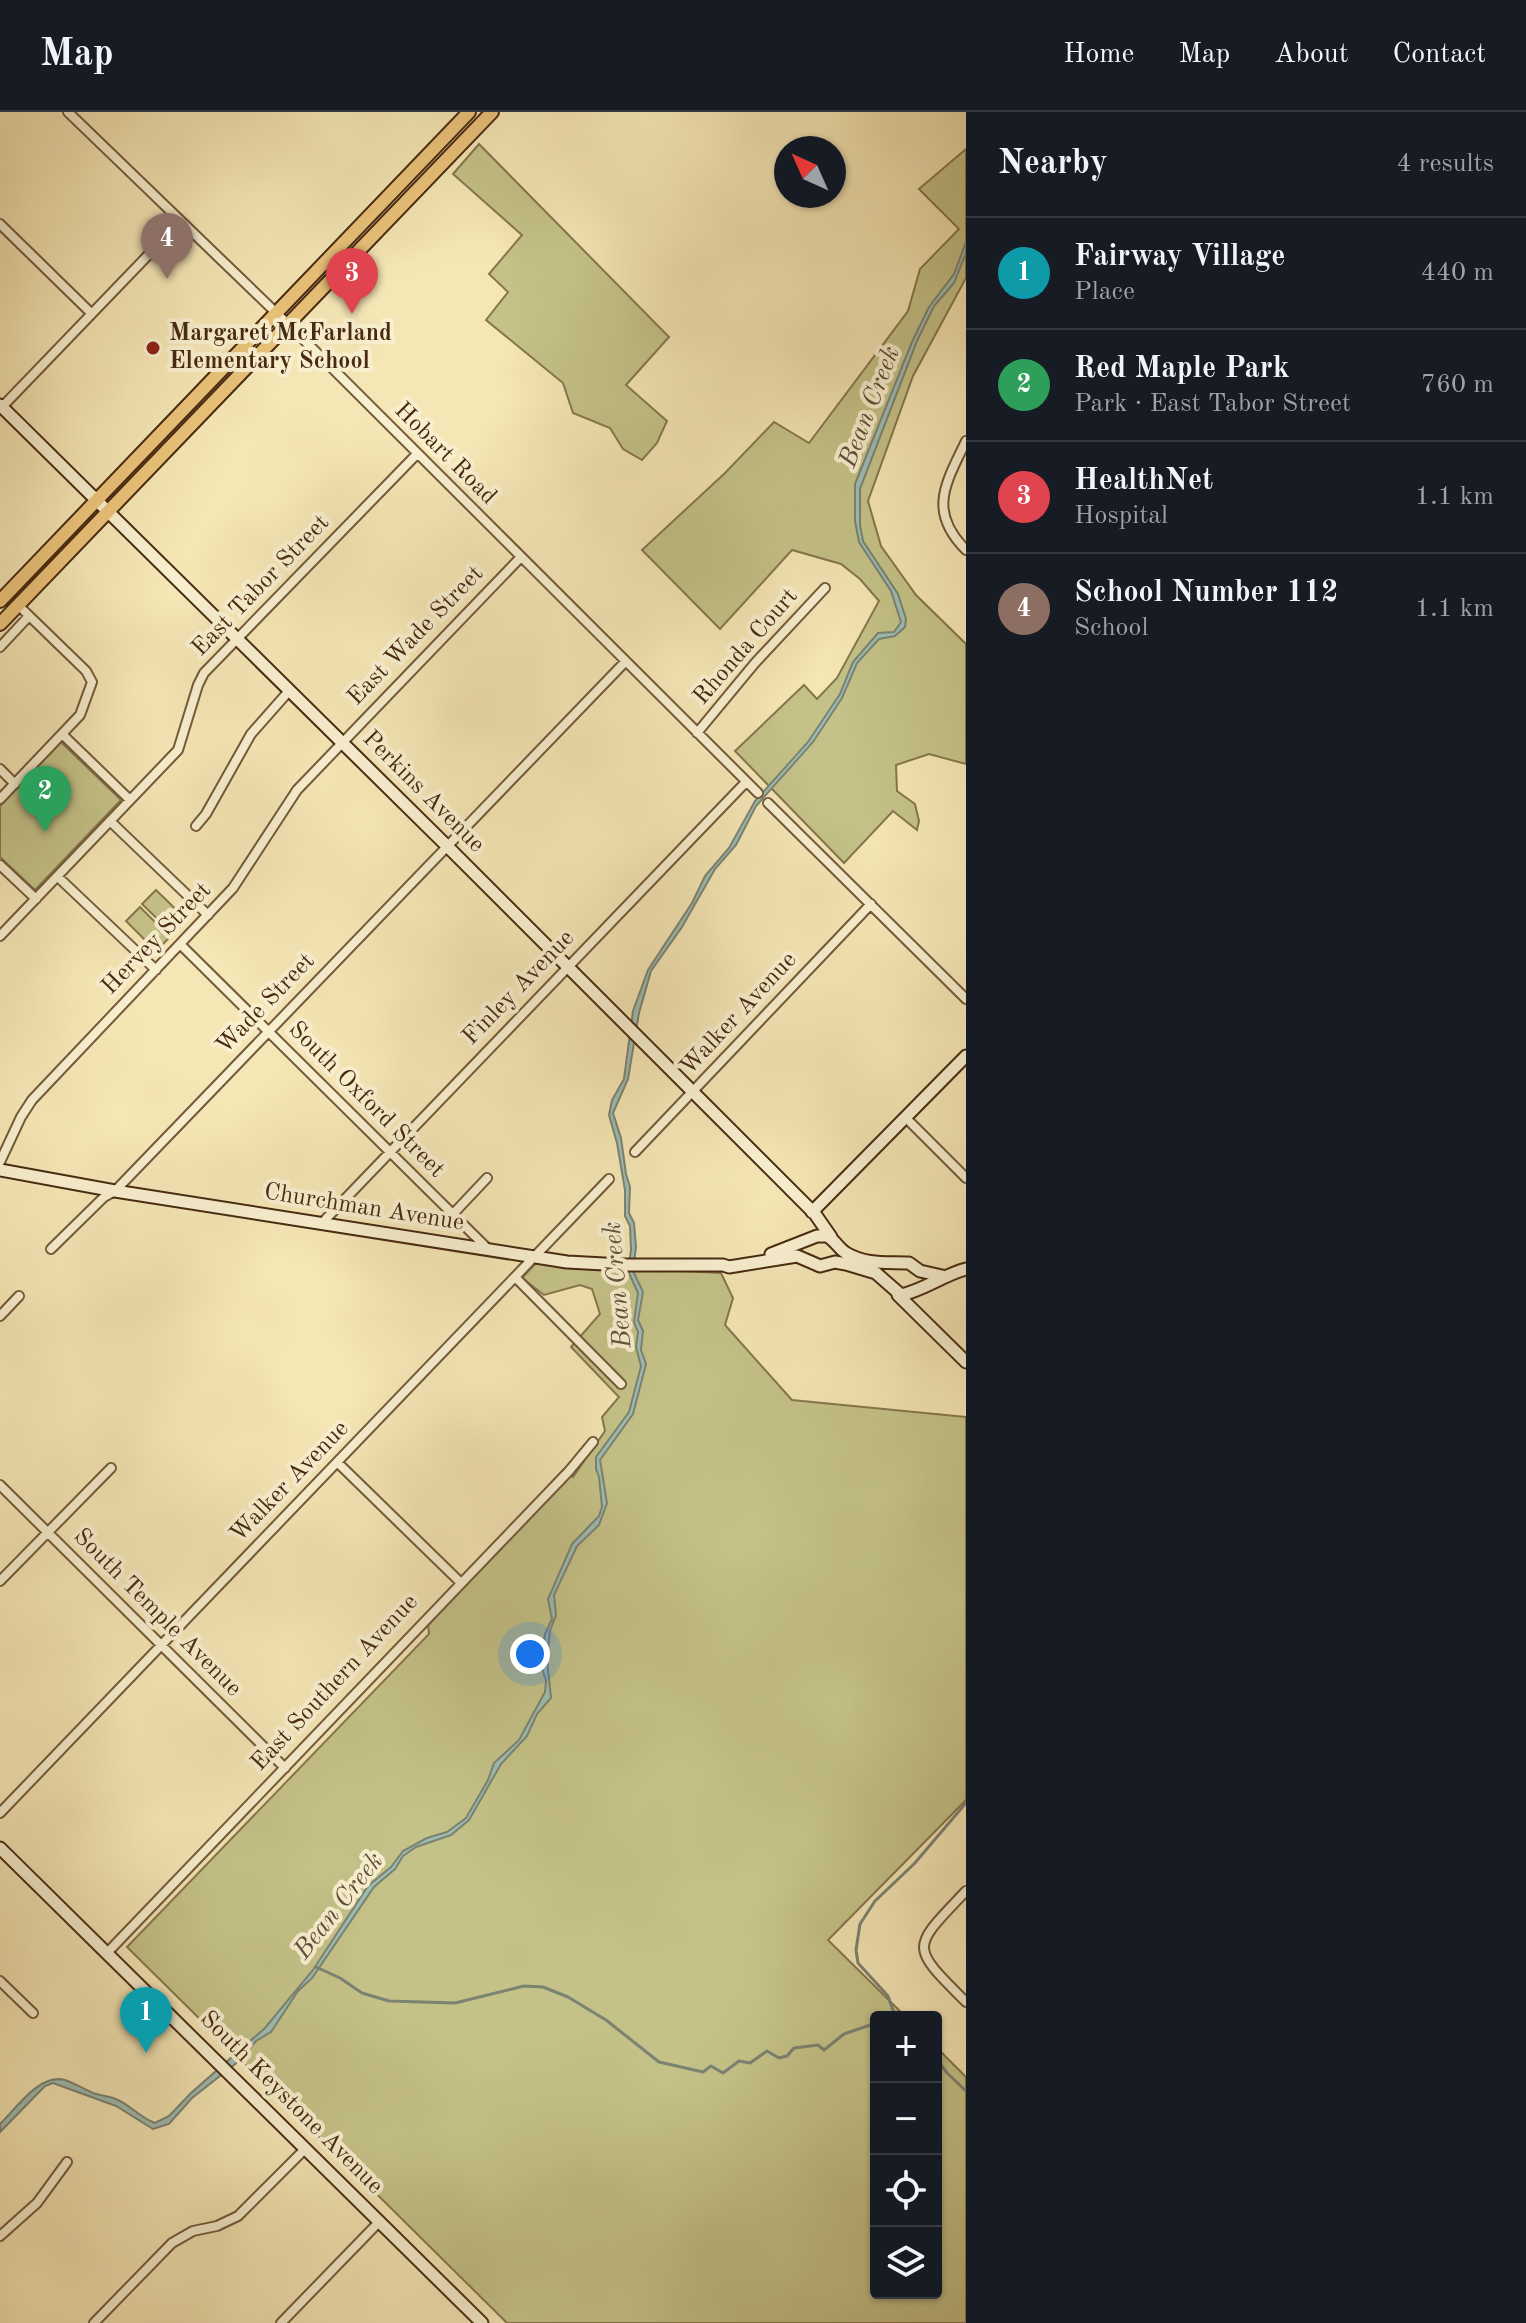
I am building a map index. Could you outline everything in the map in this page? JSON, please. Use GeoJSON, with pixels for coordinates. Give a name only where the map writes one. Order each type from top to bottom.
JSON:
{"type":"FeatureCollection","features":[{"type":"Feature","properties":{"kind":"main road"},"geometry":{"type":"LineString","coordinates":[[0,601],[469,112]]}},
{"type":"Feature","properties":{"kind":"main road"},"geometry":{"type":"LineString","coordinates":[[0,624],[492,112]]}},
{"type":"Feature","properties":{"kind":"main road","name":"Perkins Avenue"},"geometry":{"type":"LineString","coordinates":[[1,406],[694,1091],[812,1212],[835,1242]]}},
{"type":"Feature","properties":{"kind":"main road"},"geometry":{"type":"LineString","coordinates":[[812,1261],[807,1251],[812,1239],[812,1212],[966,1056]]}},
{"type":"Feature","properties":{"kind":"main road","name":"Churchman Avenue"},"geometry":{"type":"LineString","coordinates":[[0,1170],[489,1250],[623,1265],[723,1265],[768,1255],[822,1235],[863,1260],[888,1265],[906,1262],[916,1269],[942,1276]]}},
{"type":"Feature","properties":{"kind":"main road"},"geometry":{"type":"LineString","coordinates":[[835,1242],[835,1262]]}},
{"type":"Feature","properties":{"kind":"main road","name":"Churchman Avenue"},"geometry":{"type":"LineString","coordinates":[[723,1265],[743,1266],[797,1256],[820,1266],[835,1262],[876,1273],[966,1362]]}},
{"type":"Feature","properties":{"kind":"main road"},"geometry":{"type":"LineString","coordinates":[[916,1269],[920,1279],[917,1290]]}},
{"type":"Feature","properties":{"kind":"main road"},"geometry":{"type":"LineString","coordinates":[[898,1295],[966,1269]]}},
{"type":"Feature","properties":{"kind":"main road","name":"South Keystone Avenue"},"geometry":{"type":"LineString","coordinates":[[0,1848],[379,2222],[474,2321]]}},
{"type":"Feature","properties":{"kind":"street","name":"Hobart Road"},"geometry":{"type":"LineString","coordinates":[[68,112],[758,793]]}},
{"type":"Feature","properties":{"kind":"street"},"geometry":{"type":"LineString","coordinates":[[1,406],[180,222]]}},
{"type":"Feature","properties":{"kind":"street"},"geometry":{"type":"LineString","coordinates":[[0,224],[91,313]]}},
{"type":"Feature","properties":{"kind":"street"},"geometry":{"type":"LineString","coordinates":[[966,441],[944,488],[943,510],[952,534],[966,550]]}},
{"type":"Feature","properties":{"kind":"street","name":"East Tabor Street"},"geometry":{"type":"LineString","coordinates":[[0,936],[178,750],[199,681],[416,455]]}},
{"type":"Feature","properties":{"kind":"street","name":"East Wade Street"},"geometry":{"type":"LineString","coordinates":[[342,743],[520,558]]}},
{"type":"Feature","properties":{"kind":"street","name":"Rhonda Court"},"geometry":{"type":"LineString","coordinates":[[697,733],[755,663],[825,588]]}},
{"type":"Feature","properties":{"kind":"street"},"geometry":{"type":"LineString","coordinates":[[0,799],[84,709],[92,682],[86,671],[18,605]]}},
{"type":"Feature","properties":{"kind":"street"},"geometry":{"type":"LineString","coordinates":[[0,647],[29,616]]}},
{"type":"Feature","properties":{"kind":"street","name":"Wade Street"},"geometry":{"type":"LineString","coordinates":[[51,1249],[104,1197],[115,1191],[625,662]]}},
{"type":"Feature","properties":{"kind":"street"},"geometry":{"type":"LineString","coordinates":[[196,826],[206,814],[251,734],[289,691]]}},
{"type":"Feature","properties":{"kind":"street"},"geometry":{"type":"LineString","coordinates":[[62,734],[130,800]]}},
{"type":"Feature","properties":{"kind":"street","name":"Hervey Street"},"geometry":{"type":"LineString","coordinates":[[0,1162],[32,1100],[238,881],[287,802],[342,743]]}},
{"type":"Feature","properties":{"kind":"street"},"geometry":{"type":"LineString","coordinates":[[0,769],[15,784]]}},
{"type":"Feature","properties":{"kind":"street","name":"Finley Avenue"},"geometry":{"type":"LineString","coordinates":[[321,1224],[746,782]]}},
{"type":"Feature","properties":{"kind":"street"},"geometry":{"type":"LineString","coordinates":[[768,803],[966,999]]}},
{"type":"Feature","properties":{"kind":"street"},"geometry":{"type":"LineString","coordinates":[[110,821],[208,915]]}},
{"type":"Feature","properties":{"kind":"street"},"geometry":{"type":"LineString","coordinates":[[0,865],[36,899]]}},
{"type":"Feature","properties":{"kind":"street"},"geometry":{"type":"LineString","coordinates":[[58,877],[156,970]]}},
{"type":"Feature","properties":{"kind":"street","name":"Walker Avenue"},"geometry":{"type":"LineString","coordinates":[[635,1152],[871,904]]}},
{"type":"Feature","properties":{"kind":"street","name":"South Oxford Street"},"geometry":{"type":"LineString","coordinates":[[180,944],[489,1250]]}},
{"type":"Feature","properties":{"kind":"street"},"geometry":{"type":"LineString","coordinates":[[906,1118],[966,1178]]}},
{"type":"Feature","properties":{"kind":"street"},"geometry":{"type":"LineString","coordinates":[[453,1214],[487,1178]]}},
{"type":"Feature","properties":{"kind":"street","name":"Walker Avenue"},"geometry":{"type":"LineString","coordinates":[[0,1813],[609,1179]]}},
{"type":"Feature","properties":{"kind":"street"},"geometry":{"type":"LineString","coordinates":[[515,1277],[621,1384]]}},
{"type":"Feature","properties":{"kind":"street"},"geometry":{"type":"LineString","coordinates":[[0,1316],[19,1296]]}},
{"type":"Feature","properties":{"kind":"street","name":"East Southern Avenue"},"geometry":{"type":"LineString","coordinates":[[107,1953],[569,1471],[593,1442]]}},
{"type":"Feature","properties":{"kind":"street"},"geometry":{"type":"LineString","coordinates":[[337,1462],[460,1582]]}},
{"type":"Feature","properties":{"kind":"street"},"geometry":{"type":"LineString","coordinates":[[0,1581],[111,1468]]}},
{"type":"Feature","properties":{"kind":"street","name":"South Temple Avenue"},"geometry":{"type":"LineString","coordinates":[[0,1485],[285,1768]]}},
{"type":"Feature","properties":{"kind":"street"},"geometry":{"type":"LineString","coordinates":[[966,1891],[931,1928],[924,1946],[928,1964],[966,2002]]}},
{"type":"Feature","properties":{"kind":"street"},"geometry":{"type":"LineString","coordinates":[[0,1981],[33,2013]]}},
{"type":"Feature","properties":{"kind":"street"},"geometry":{"type":"LineString","coordinates":[[94,2323],[172,2243],[193,2231],[217,2226],[238,2216],[305,2149]]}},
{"type":"Feature","properties":{"kind":"street"},"geometry":{"type":"LineString","coordinates":[[0,2236],[37,2203],[67,2162]]}},
{"type":"Feature","properties":{"kind":"street"},"geometry":{"type":"LineString","coordinates":[[281,2323],[379,2222]]}},
{"type":"Feature","properties":{"kind":"shaded area"},"geometry":{"type":"Polygon","coordinates":[[[479,144],[669,337],[626,385],[667,421],[657,443],[642,460],[623,449],[610,428],[573,413],[563,383],[486,320],[508,292],[489,274],[522,235],[453,174],[479,144]]]}},
{"type":"Feature","properties":{"kind":"shaded area"},"geometry":{"type":"Polygon","coordinates":[[[966,149],[966,278],[913,376],[868,501],[881,546],[916,595],[966,644],[966,764],[929,754],[896,765],[897,791],[915,804],[919,821],[917,830],[893,811],[844,863],[735,751],[804,685],[817,699],[837,678],[879,601],[860,579],[841,564],[792,550],[720,629],[642,550],[725,473],[774,422],[809,443],[908,311],[920,269],[959,229],[919,189],[966,149]]]}},
{"type":"Feature","properties":{"kind":"shaded area"},"geometry":{"type":"Polygon","coordinates":[[[61,742],[121,800],[35,890],[0,857],[0,806],[61,742]]]}},
{"type":"Feature","properties":{"kind":"shaded area"},"geometry":{"type":"Polygon","coordinates":[[[156,890],[186,919],[173,934],[142,904],[156,890]]]}},
{"type":"Feature","properties":{"kind":"shaded area"},"geometry":{"type":"Polygon","coordinates":[[[140,907],[170,937],[156,951],[126,921],[140,907]]]}},
{"type":"Feature","properties":{"kind":"shaded area"},"geometry":{"type":"Polygon","coordinates":[[[536,1263],[721,1273],[733,1298],[725,1325],[792,1400],[966,1417],[966,1800],[828,1940],[900,2011],[870,2011],[870,2299],[942,2299],[942,2053],[966,2077],[966,2323],[507,2323],[127,1947],[429,1634],[428,1625],[570,1474],[573,1477],[605,1431],[602,1417],[619,1397],[571,1347],[600,1314],[592,1289],[580,1285],[544,1295],[522,1278],[536,1263]]]}},
{"type":"Feature","properties":{"kind":"water","name":"Bean Creek"},"geometry":{"type":"Polygon","coordinates":[[[966,242],[966,253],[954,283],[934,306],[917,341],[860,489],[863,541],[898,594],[906,619],[905,627],[895,636],[879,639],[857,663],[842,698],[813,742],[756,806],[736,845],[715,869],[682,927],[651,971],[639,1013],[628,1079],[613,1113],[630,1187],[629,1213],[634,1223],[636,1247],[633,1271],[643,1292],[638,1320],[643,1331],[641,1350],[646,1364],[633,1414],[600,1460],[607,1503],[599,1525],[577,1546],[554,1595],[556,1615],[550,1631],[547,1659],[551,1698],[537,1714],[527,1736],[501,1764],[469,1820],[451,1835],[416,1847],[403,1856],[395,1869],[374,1887],[271,2032],[256,2041],[239,2061],[192,2098],[169,2124],[153,2129],[116,2106],[53,2083],[45,2086],[0,2132],[0,2124],[29,2094],[55,2079],[118,2100],[155,2123],[169,2116],[265,2028],[313,1970],[368,1886],[391,1867],[403,1851],[427,1838],[447,1832],[466,1818],[494,1763],[519,1740],[545,1692],[546,1681],[541,1665],[545,1634],[552,1619],[548,1599],[572,1544],[599,1516],[602,1507],[596,1457],[629,1412],[641,1366],[634,1322],[638,1293],[628,1271],[630,1226],[625,1216],[625,1190],[609,1115],[612,1100],[624,1079],[633,1011],[648,970],[692,903],[705,876],[729,848],[755,801],[808,742],[840,694],[853,662],[878,633],[894,632],[901,622],[891,591],[859,542],[855,521],[855,484],[912,342],[929,307],[954,274],[966,242]]]}},
{"type":"Feature","properties":{"kind":"waterway"},"geometry":{"type":"LineString","coordinates":[[893,2011],[888,1996],[858,1963],[856,1950],[860,1924],[875,1901],[914,1864],[966,1803]]}},
{"type":"Feature","properties":{"kind":"waterway"},"geometry":{"type":"LineString","coordinates":[[316,1967],[362,1993],[389,2001],[455,2003],[524,1986],[543,1987],[568,1997],[606,2020],[659,2062],[703,2072],[711,2066],[723,2073],[739,2061],[750,2063],[767,2051],[779,2058],[787,2056],[794,2048],[818,2045],[824,2050],[844,2034],[870,2025]]}},
{"type":"Feature","properties":{"kind":"waterway"},"geometry":{"type":"LineString","coordinates":[[942,2066],[966,2091]]}},
{"type":"Feature","properties":{"kind":"place","name":"School Number 112"},"geometry":{"type":"Point","coordinates":[167,279]}},
{"type":"Feature","properties":{"kind":"place","name":"HealthNet"},"geometry":{"type":"Point","coordinates":[352,314]}},
{"type":"Feature","properties":{"kind":"place","name":"Margaret McFarland Elementary School"},"geometry":{"type":"Point","coordinates":[153,348]}},
{"type":"Feature","properties":{"kind":"place","name":"Red Maple Park"},"geometry":{"type":"Point","coordinates":[45,832]}},
{"type":"Feature","properties":{"kind":"place","name":"Fairway Village"},"geometry":{"type":"Point","coordinates":[146,2053]}}]}
